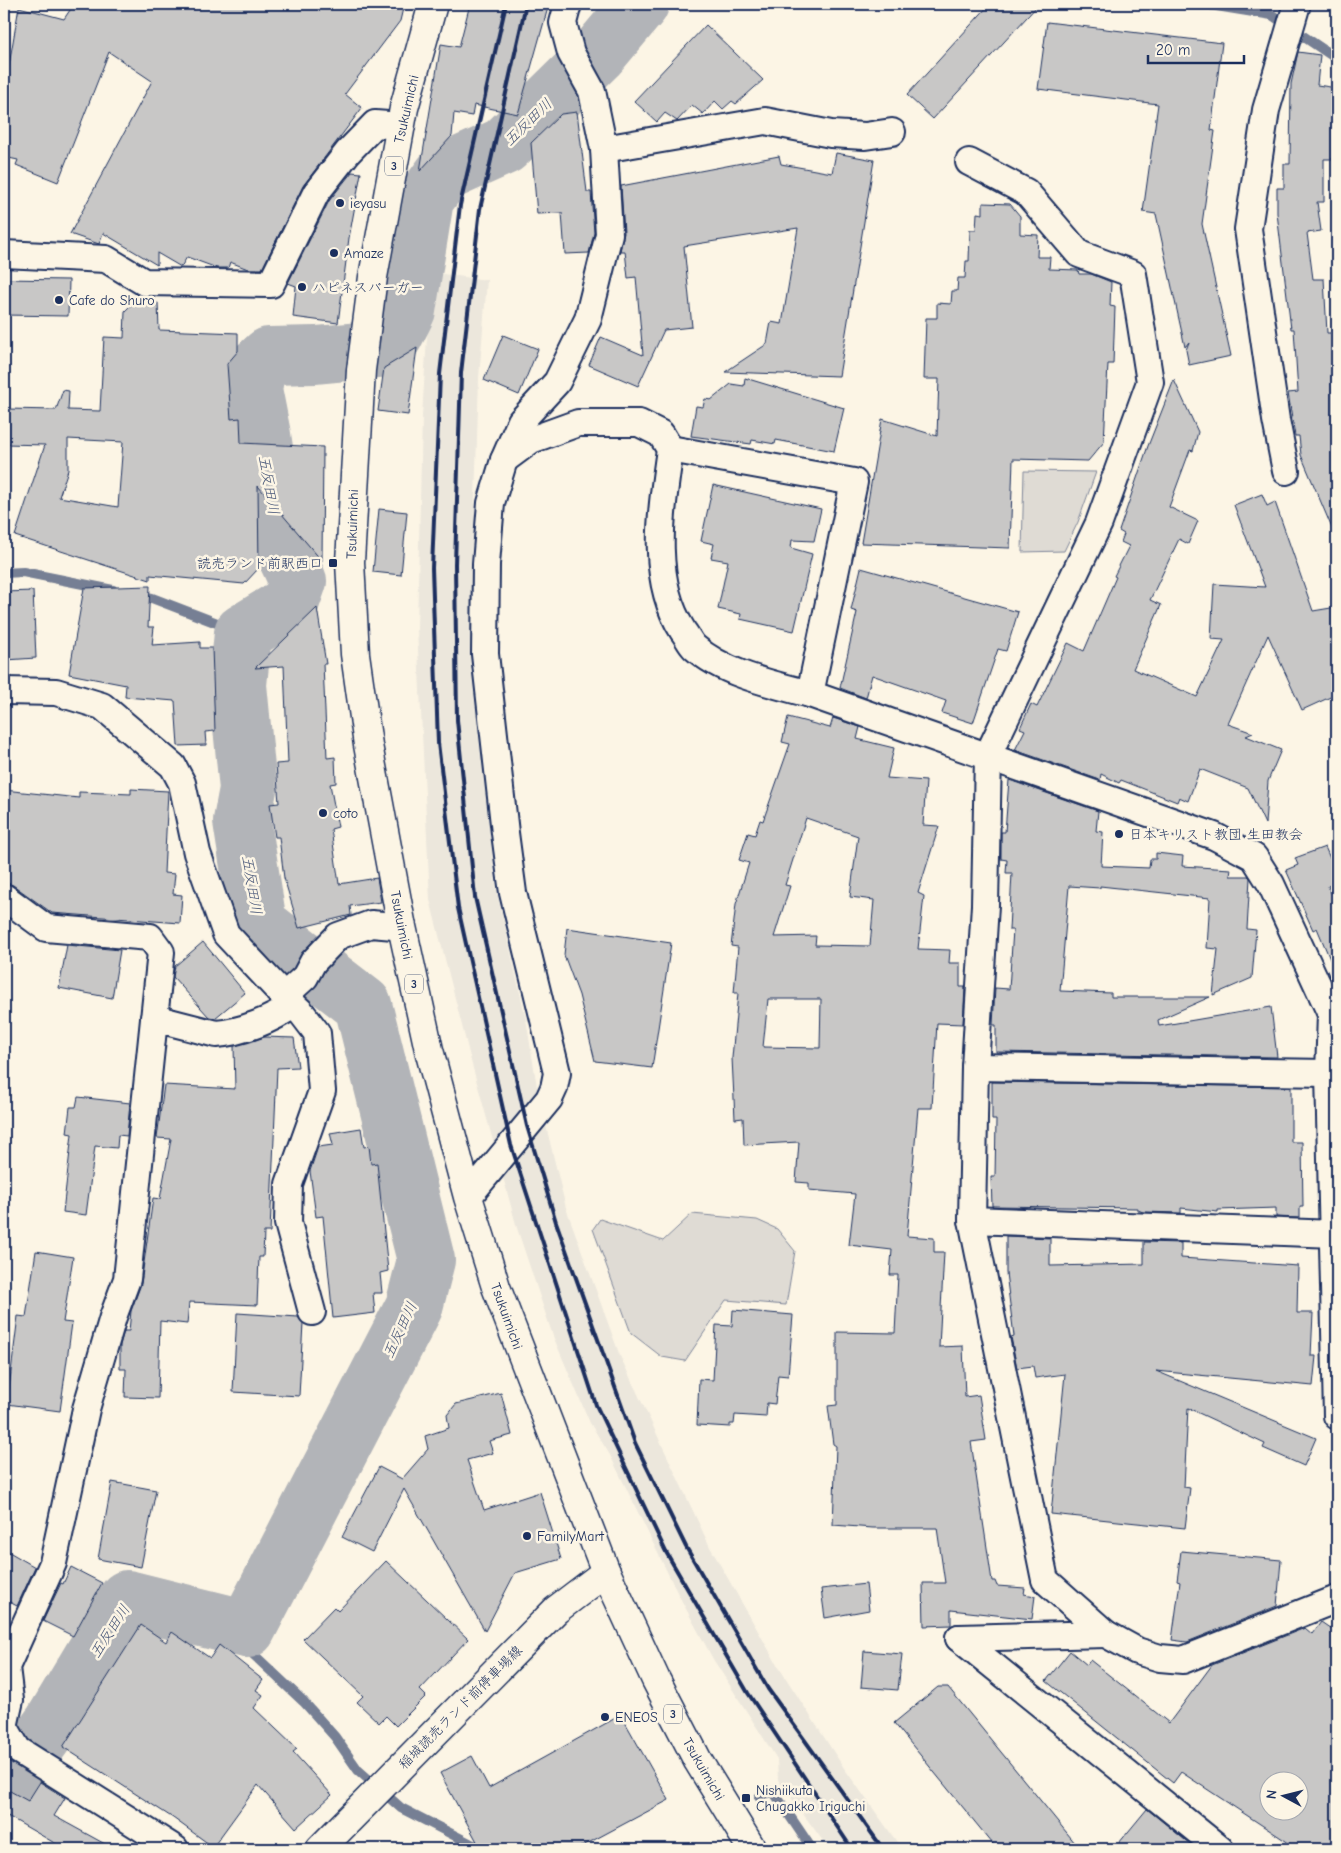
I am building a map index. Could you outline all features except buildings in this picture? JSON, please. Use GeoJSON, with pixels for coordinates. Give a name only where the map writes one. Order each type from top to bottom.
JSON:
{"type":"FeatureCollection","features":[{"type":"Feature","properties":{"kind":"main road","name":"Tsukuimichi"},"geometry":{"type":"LineString","coordinates":[[434,4],[401,126],[365,331],[361,370],[350,562],[355,654],[368,745],[401,922],[428,1050],[468,1197],[516,1342],[606,1572],[656,1680],[698,1761],[752,1849]]}},
{"type":"Feature","properties":{"kind":"main road","name":"稲城読売ランド前停車場線"},"geometry":{"type":"LineString","coordinates":[[320,1849],[556,1610],[606,1572]]}},
{"type":"Feature","properties":{"kind":"street"},"geometry":{"type":"LineString","coordinates":[[468,1197],[549,1099],[554,1088],[557,1073],[513,893],[485,654],[486,564],[491,502],[504,460],[521,421],[557,382],[588,319],[609,234],[604,149],[592,91],[571,52],[563,23],[568,4]]}},
{"type":"Feature","properties":{"kind":"street"},"geometry":{"type":"LineString","coordinates":[[1286,471],[1276,420],[1248,230],[1266,110],[1296,9]]}},
{"type":"Feature","properties":{"kind":"street"},"geometry":{"type":"LineString","coordinates":[[604,149],[765,121],[831,134],[866,136],[892,132]]}},
{"type":"Feature","properties":{"kind":"street"},"geometry":{"type":"LineString","coordinates":[[4,254],[106,258],[144,282],[271,284],[316,193],[348,152],[375,124],[401,126]]}},
{"type":"Feature","properties":{"kind":"street"},"geometry":{"type":"LineString","coordinates":[[969,162],[1026,192],[1079,254],[1133,274],[1150,382],[1099,523],[988,756],[985,905],[974,1067],[972,1220],[1045,1580],[1106,1634],[1152,1656],[1183,1660],[1337,1600]]}},
{"type":"Feature","properties":{"kind":"street"},"geometry":{"type":"LineString","coordinates":[[504,460],[531,440],[578,423],[639,423],[661,434],[670,449],[660,554],[664,589],[674,618],[693,647],[722,665],[767,682],[810,694],[1214,836],[1254,857],[1271,884],[1334,1017],[1329,1073],[1337,1416]]}},
{"type":"Feature","properties":{"kind":"street"},"geometry":{"type":"LineString","coordinates":[[670,449],[854,482],[810,694]]}},
{"type":"Feature","properties":{"kind":"street"},"geometry":{"type":"LineString","coordinates":[[4,691],[56,692],[102,706],[173,766],[182,783],[197,853],[226,934],[289,1000],[317,1033],[322,1091],[289,1184],[288,1223],[312,1312]]}},
{"type":"Feature","properties":{"kind":"street"},"geometry":{"type":"LineString","coordinates":[[4,897],[46,928],[150,937],[161,952],[127,1279],[113,1317],[86,1409],[53,1563],[6,1667],[10,1700],[4,1727],[28,1756],[175,1849]]}},
{"type":"Feature","properties":{"kind":"street"},"geometry":{"type":"LineString","coordinates":[[154,1018],[216,1034],[226,1033],[279,1016],[309,970],[338,936],[371,924],[394,926],[401,922]]}},
{"type":"Feature","properties":{"kind":"street"},"geometry":{"type":"LineString","coordinates":[[974,1067],[1329,1073]]}},
{"type":"Feature","properties":{"kind":"street"},"geometry":{"type":"LineString","coordinates":[[972,1220],[1334,1234]]}},
{"type":"Feature","properties":{"kind":"street"},"geometry":{"type":"LineString","coordinates":[[1106,1634],[959,1638],[1220,1849]]}},
{"type":"Feature","properties":{"kind":"shaded area"},"geometry":{"type":"Polygon","coordinates":[[[435,273],[487,280],[479,378],[475,499],[475,635],[478,717],[496,887],[526,1019],[538,1093],[566,1208],[620,1356],[710,1547],[778,1666],[844,1768],[902,1849],[829,1849],[778,1780],[777,1759],[713,1659],[678,1594],[610,1455],[590,1423],[553,1336],[517,1228],[471,1061],[430,900],[417,628],[422,416],[427,337],[435,273]]]}},
{"type":"Feature","properties":{"kind":"shaded area"},"geometry":{"type":"Polygon","coordinates":[[[1024,471],[1096,472],[1078,522],[1064,551],[1022,552],[1024,471]]]}},
{"type":"Feature","properties":{"kind":"shaded area"},"geometry":{"type":"Polygon","coordinates":[[[692,1214],[757,1220],[777,1229],[795,1251],[786,1305],[726,1300],[685,1361],[662,1357],[631,1333],[593,1229],[600,1219],[663,1241],[692,1214]]]}},
{"type":"Feature","properties":{"kind":"waterway","name":"五反田川"},"geometry":{"type":"LineString","coordinates":[[4,1790],[53,1723],[127,1599],[247,1629],[414,1307],[426,1260],[363,1005],[258,924],[242,821],[248,789],[238,685],[243,633],[290,604],[298,581],[277,536],[253,389],[257,367],[269,356],[316,355],[379,349],[394,336],[407,310],[425,199],[444,173],[504,146],[599,53],[640,4]]}},
{"type":"Feature","properties":{"kind":"waterway"},"geometry":{"type":"LineString","coordinates":[[1204,4],[1272,15],[1337,59]]}},
{"type":"Feature","properties":{"kind":"waterway"},"geometry":{"type":"LineString","coordinates":[[4,573],[23,572],[113,590]]}},
{"type":"Feature","properties":{"kind":"waterway"},"geometry":{"type":"LineString","coordinates":[[137,595],[152,598],[243,633]]}},
{"type":"Feature","properties":{"kind":"waterway"},"geometry":{"type":"LineString","coordinates":[[247,1629],[253,1654],[304,1702],[335,1737],[358,1770],[401,1808],[481,1849]]}},
{"type":"Feature","properties":{"kind":"waterway"},"geometry":{"type":"LineString","coordinates":[[759,1797],[773,1791],[812,1849]]}},
{"type":"Feature","properties":{"kind":"railway"},"geometry":{"type":"LineString","coordinates":[[506,4],[460,205],[440,374],[432,568],[438,743],[458,908],[511,1145],[596,1405],[666,1552],[748,1693],[852,1849]]}},
{"type":"Feature","properties":{"kind":"railway"},"geometry":{"type":"LineString","coordinates":[[526,4],[480,209],[461,373],[455,564],[457,720],[475,897],[527,1126],[556,1222],[635,1443],[686,1547],[768,1689],[883,1849]]}},
{"type":"Feature","properties":{"kind":"place","name":"ieyasu"},"geometry":{"type":"Point","coordinates":[340,203]}},
{"type":"Feature","properties":{"kind":"place","name":"Amaze"},"geometry":{"type":"Point","coordinates":[334,253]}},
{"type":"Feature","properties":{"kind":"place","name":"ハピネスバーガー"},"geometry":{"type":"Point","coordinates":[302,287]}},
{"type":"Feature","properties":{"kind":"place","name":"Cafe do Shuro"},"geometry":{"type":"Point","coordinates":[59,300]}},
{"type":"Feature","properties":{"kind":"place","name":"読売ランド前駅西口"},"geometry":{"type":"Point","coordinates":[333,563]}},
{"type":"Feature","properties":{"kind":"place","name":"coto"},"geometry":{"type":"Point","coordinates":[323,813]}},
{"type":"Feature","properties":{"kind":"place","name":"日本キリスト教団 生田教会"},"geometry":{"type":"Point","coordinates":[1119,834]}},
{"type":"Feature","properties":{"kind":"place","name":"FamilyMart"},"geometry":{"type":"Point","coordinates":[527,1536]}},
{"type":"Feature","properties":{"kind":"place","name":"ENEOS"},"geometry":{"type":"Point","coordinates":[605,1717]}},
{"type":"Feature","properties":{"kind":"place","name":"Nishiikuta Chugakko Iriguchi"},"geometry":{"type":"Point","coordinates":[746,1798]}}]}
